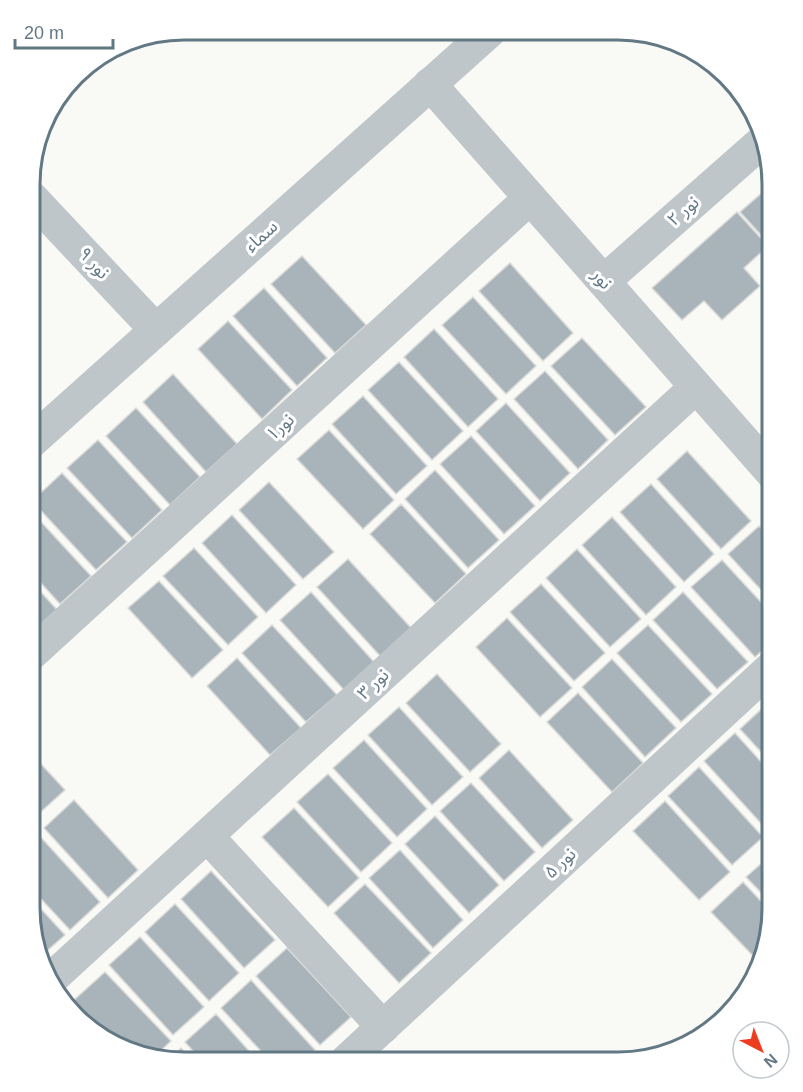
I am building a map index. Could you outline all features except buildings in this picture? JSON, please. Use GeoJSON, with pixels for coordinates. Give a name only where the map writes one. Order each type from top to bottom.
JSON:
{"type":"FeatureCollection","features":[{"type":"Feature","properties":{"kind":"street","name":"سماء"},"geometry":{"type":"LineString","coordinates":[[40,434],[480,40]]}},
{"type":"Feature","properties":{"kind":"street","name":"نور"},"geometry":{"type":"LineString","coordinates":[[430,84],[762,462]]}},
{"type":"Feature","properties":{"kind":"street","name":"نور ۲"},"geometry":{"type":"LineString","coordinates":[[604,281],[757,146]]}},
{"type":"Feature","properties":{"kind":"street","name":"نور۱"},"geometry":{"type":"LineString","coordinates":[[40,646],[530,198]]}},
{"type":"Feature","properties":{"kind":"street","name":"نور ۹"},"geometry":{"type":"LineString","coordinates":[[40,206],[156,330]]}},
{"type":"Feature","properties":{"kind":"street","name":"نور ۳"},"geometry":{"type":"LineString","coordinates":[[57,974],[696,387]]}},
{"type":"Feature","properties":{"kind":"street","name":"نور ۵"},"geometry":{"type":"LineString","coordinates":[[356,1052],[762,676]]}},
{"type":"Feature","properties":{"kind":"street"},"geometry":{"type":"LineString","coordinates":[[207,836],[382,1028]]}}]}
